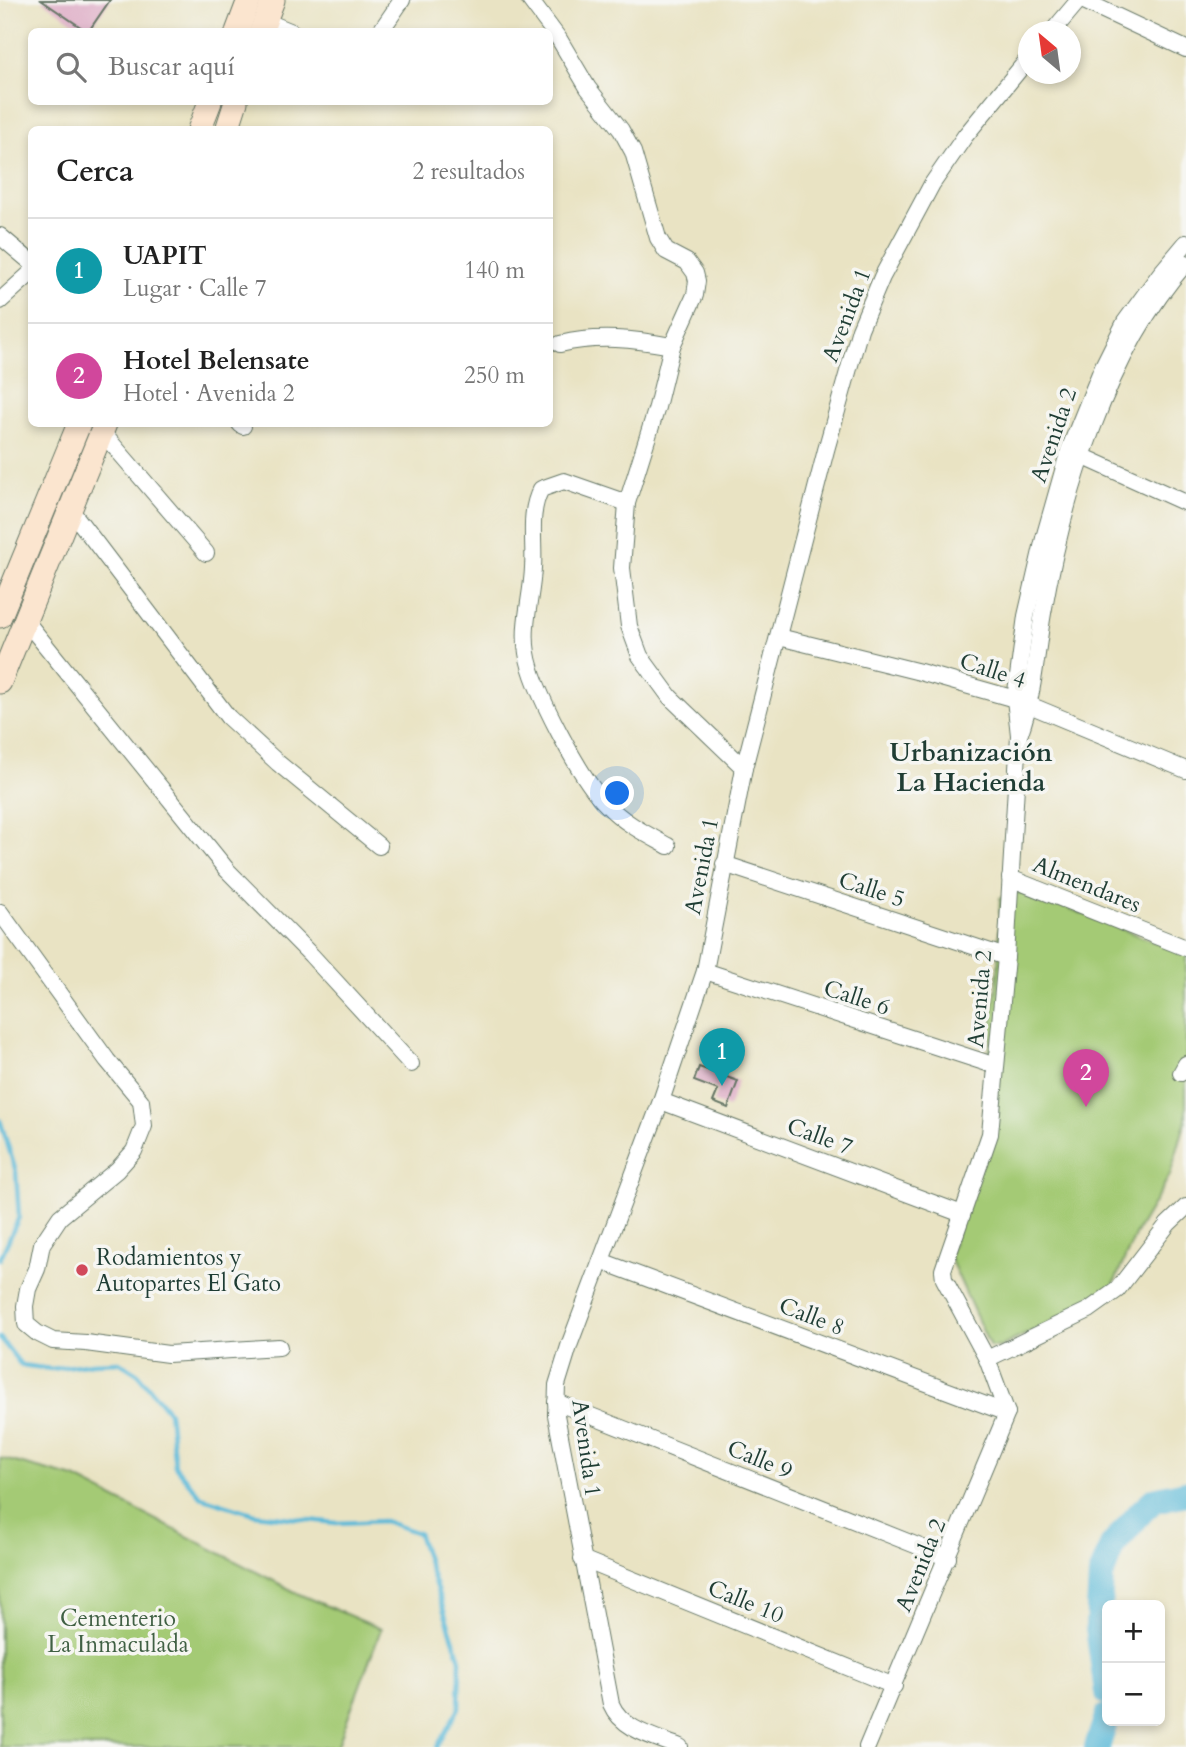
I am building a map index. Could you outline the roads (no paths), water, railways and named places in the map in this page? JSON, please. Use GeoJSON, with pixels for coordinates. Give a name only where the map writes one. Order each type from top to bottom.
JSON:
{"type":"FeatureCollection","features":[{"type":"Feature","properties":{"kind":"main road"},"geometry":{"type":"LineString","coordinates":[[241,28],[261,10]]}},
{"type":"Feature","properties":{"kind":"main road"},"geometry":{"type":"LineString","coordinates":[[201,126],[209,105]]}},
{"type":"Feature","properties":{"kind":"main road"},"geometry":{"type":"LineString","coordinates":[[228,126],[235,105]]}},
{"type":"Feature","properties":{"kind":"main road"},"geometry":{"type":"LineString","coordinates":[[0,616],[78,427]]}},
{"type":"Feature","properties":{"kind":"main road"},"geometry":{"type":"LineString","coordinates":[[0,682],[103,427]]}},
{"type":"Feature","properties":{"kind":"street"},"geometry":{"type":"LineString","coordinates":[[383,28],[402,0]]}},
{"type":"Feature","properties":{"kind":"street"},"geometry":{"type":"LineString","coordinates":[[530,0],[551,28]]}},
{"type":"Feature","properties":{"kind":"street"},"geometry":{"type":"LineString","coordinates":[[1062,21],[1081,0],[1186,49]]}},
{"type":"Feature","properties":{"kind":"street"},"geometry":{"type":"LineString","coordinates":[[261,10],[286,28]]}},
{"type":"Feature","properties":{"kind":"street"},"geometry":{"type":"LineString","coordinates":[[553,31],[588,88],[621,130],[633,152],[658,238],[666,251],[687,262],[695,272],[695,295],[672,346],[657,407],[627,503],[622,568],[629,626],[640,656],[670,697],[744,768]]}},
{"type":"Feature","properties":{"kind":"street","name":"Avenida 1"},"geometry":{"type":"LineString","coordinates":[[680,1747],[627,1725],[616,1715],[611,1704],[556,1415],[557,1385],[570,1343],[661,1101],[705,971],[744,768],[860,329],[882,277],[932,184],[965,136],[1018,72]]}},
{"type":"Feature","properties":{"kind":"street"},"geometry":{"type":"LineString","coordinates":[[0,236],[28,260]]}},
{"type":"Feature","properties":{"kind":"street","name":"Avenida 2"},"geometry":{"type":"LineString","coordinates":[[867,1747],[1007,1413],[988,1359],[944,1279],[945,1259],[990,1134],[1006,957],[1022,703],[1061,534],[1076,453],[1093,389],[1125,323],[1186,243]]}},
{"type":"Feature","properties":{"kind":"street"},"geometry":{"type":"LineString","coordinates":[[1186,263],[1152,308],[1076,453],[1186,503]]}},
{"type":"Feature","properties":{"kind":"street"},"geometry":{"type":"LineString","coordinates":[[0,301],[28,276]]}},
{"type":"Feature","properties":{"kind":"street"},"geometry":{"type":"LineString","coordinates":[[560,344],[602,338],[635,339],[672,346]]}},
{"type":"Feature","properties":{"kind":"street"},"geometry":{"type":"LineString","coordinates":[[103,427],[205,553]]}},
{"type":"Feature","properties":{"kind":"street"},"geometry":{"type":"LineString","coordinates":[[627,503],[564,481],[541,489],[535,499],[533,518],[533,568],[526,633],[527,655],[542,697],[592,789],[607,806],[636,829],[668,846]]}},
{"type":"Feature","properties":{"kind":"street"},"geometry":{"type":"LineString","coordinates":[[69,509],[228,717],[278,763],[379,846]]}},
{"type":"Feature","properties":{"kind":"street"},"geometry":{"type":"LineString","coordinates":[[25,621],[227,870],[311,955],[411,1064]]}},
{"type":"Feature","properties":{"kind":"street","name":"Calle 4"},"geometry":{"type":"LineString","coordinates":[[779,638],[920,671],[1022,703],[1186,770]]}},
{"type":"Feature","properties":{"kind":"street","name":"Calle 5"},"geometry":{"type":"LineString","coordinates":[[724,864],[1006,957]]}},
{"type":"Feature","properties":{"kind":"street","name":"Almendares"},"geometry":{"type":"LineString","coordinates":[[1010,878],[1186,948]]}},
{"type":"Feature","properties":{"kind":"street"},"geometry":{"type":"LineString","coordinates":[[0,912],[107,1060],[141,1101],[144,1126],[134,1151],[117,1170],[60,1217],[43,1244],[37,1269],[28,1289],[26,1324],[53,1341],[167,1354],[279,1347]]}},
{"type":"Feature","properties":{"kind":"street","name":"Calle 6"},"geometry":{"type":"LineString","coordinates":[[705,971],[996,1066]]}},
{"type":"Feature","properties":{"kind":"street","name":"Calle 7"},"geometry":{"type":"LineString","coordinates":[[661,1101],[962,1214]]}},
{"type":"Feature","properties":{"kind":"street"},"geometry":{"type":"LineString","coordinates":[[988,1359],[1089,1310],[1117,1290],[1168,1224],[1186,1207]]}},
{"type":"Feature","properties":{"kind":"street","name":"Calle 8"},"geometry":{"type":"LineString","coordinates":[[601,1261],[1007,1413]]}},
{"type":"Feature","properties":{"kind":"street","name":"Calle 9"},"geometry":{"type":"LineString","coordinates":[[556,1402],[948,1558]]}},
{"type":"Feature","properties":{"kind":"street","name":"Calle 10"},"geometry":{"type":"LineString","coordinates":[[582,1559],[894,1686]]}},
{"type":"Feature","properties":{"kind":"waterway"},"geometry":{"type":"LineString","coordinates":[[0,1120],[16,1172],[19,1217],[0,1259]]}},
{"type":"Feature","properties":{"kind":"waterway"},"geometry":{"type":"LineString","coordinates":[[0,1338],[21,1365],[51,1369],[119,1362],[138,1374],[169,1412],[175,1466],[201,1497],[255,1514],[336,1523],[384,1521],[418,1533],[460,1659],[459,1708],[437,1747]]}},
{"type":"Feature","properties":{"kind":"waterway"},"geometry":{"type":"LineString","coordinates":[[1103,1663],[1098,1628],[1101,1576],[1112,1546],[1154,1500],[1186,1493]]}},
{"type":"Feature","properties":{"kind":"waterway"},"geometry":{"type":"LineString","coordinates":[[1097,1747],[1104,1726]]}},
{"type":"Feature","properties":{"kind":"place","name":"UAPIT"},"geometry":{"type":"Point","coordinates":[722,1086]}},
{"type":"Feature","properties":{"kind":"place","name":"Hotel Belensate"},"geometry":{"type":"Point","coordinates":[1086,1107]}},
{"type":"Feature","properties":{"kind":"place","name":"Rodamientos y Autopartes El Gato"},"geometry":{"type":"Point","coordinates":[82,1270]}},
{"type":"Feature","properties":{"kind":"district","name":"Urbanización La Hacienda"},"geometry":{"type":"Point","coordinates":[971,767]}},
{"type":"Feature","properties":{"kind":"park label","name":"Cementerio La Inmaculada"},"geometry":{"type":"Point","coordinates":[118,1631]}}]}
